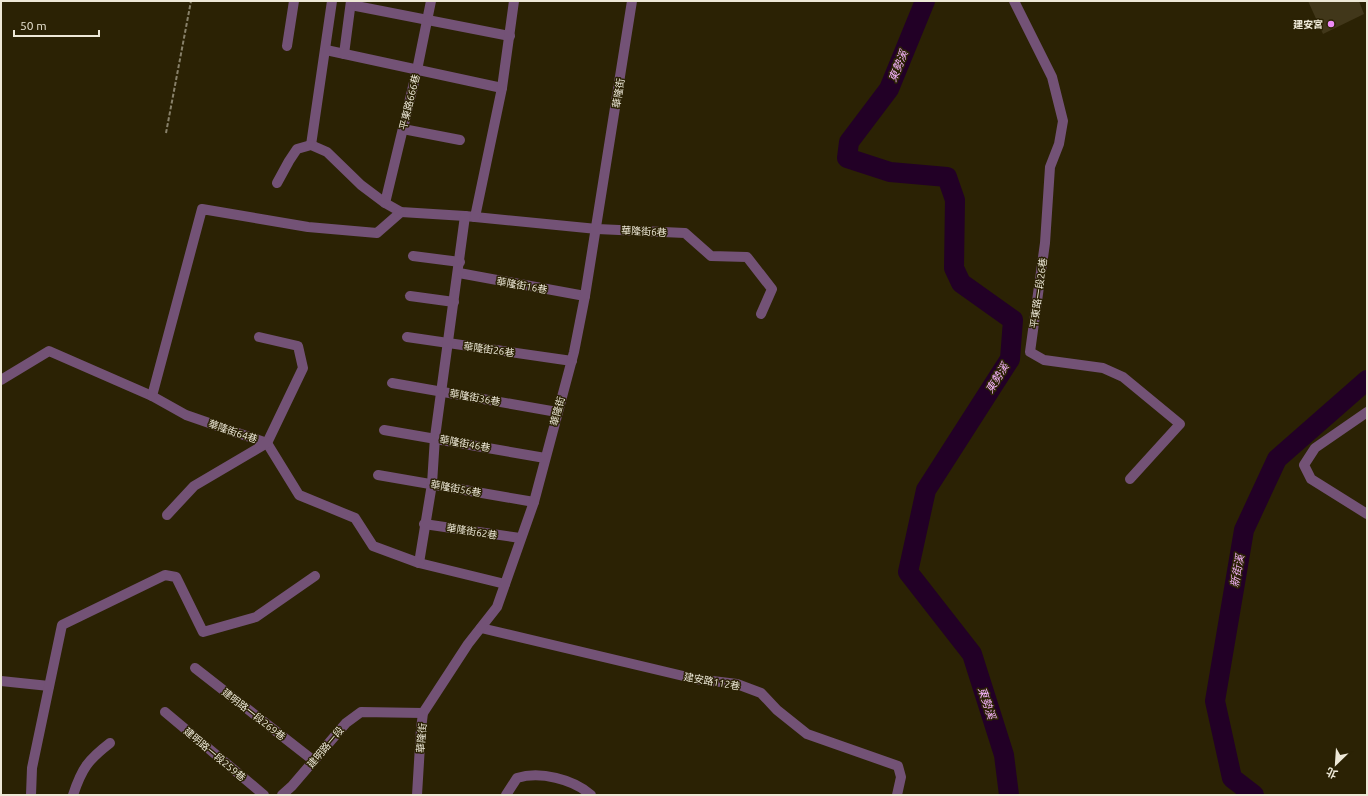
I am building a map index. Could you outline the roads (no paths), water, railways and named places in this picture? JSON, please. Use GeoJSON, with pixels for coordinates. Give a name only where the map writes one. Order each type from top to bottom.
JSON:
{"type":"FeatureCollection","features":[{"type":"Feature","properties":{"kind":"street"},"geometry":{"type":"LineString","coordinates":[[287,46],[294,1]]}},
{"type":"Feature","properties":{"kind":"street"},"geometry":{"type":"LineString","coordinates":[[311,145],[332,1]]}},
{"type":"Feature","properties":{"kind":"street","name":"平東路666巷"},"geometry":{"type":"LineString","coordinates":[[385,203],[417,70],[431,1]]}},
{"type":"Feature","properties":{"kind":"street"},"geometry":{"type":"LineString","coordinates":[[419,563],[424,524],[432,484],[436,437],[460,262],[502,88],[514,1]]}},
{"type":"Feature","properties":{"kind":"street","name":"華隆街"},"geometry":{"type":"LineString","coordinates":[[417,795],[420,729],[424,713],[468,644],[497,607],[520,538],[534,502],[557,412],[572,361],[585,296],[597,229],[632,1]]}},
{"type":"Feature","properties":{"kind":"street","name":"平東路一段26巷"},"geometry":{"type":"LineString","coordinates":[[1014,1],[1052,77],[1063,121],[1059,144],[1050,167],[1045,243],[1030,352],[1044,360],[1103,368],[1123,377],[1180,424],[1130,479]]}},
{"type":"Feature","properties":{"kind":"street"},"geometry":{"type":"LineString","coordinates":[[344,54],[351,3],[510,36]]}},
{"type":"Feature","properties":{"kind":"street"},"geometry":{"type":"LineString","coordinates":[[326,50],[502,88]]}},
{"type":"Feature","properties":{"kind":"street"},"geometry":{"type":"LineString","coordinates":[[403,129],[460,140]]}},
{"type":"Feature","properties":{"kind":"street"},"geometry":{"type":"LineString","coordinates":[[152,396],[202,209],[308,227],[377,233],[401,212],[385,203],[361,185],[327,152],[311,145],[298,149],[289,161],[277,183]]}},
{"type":"Feature","properties":{"kind":"street","name":"華隆街6巷"},"geometry":{"type":"LineString","coordinates":[[401,212],[470,216],[597,229],[685,233],[711,256],[747,257],[772,289],[761,314]]}},
{"type":"Feature","properties":{"kind":"street"},"geometry":{"type":"LineString","coordinates":[[414,256],[460,262]]}},
{"type":"Feature","properties":{"kind":"street","name":"華隆街16巷"},"geometry":{"type":"LineString","coordinates":[[459,273],[585,296]]}},
{"type":"Feature","properties":{"kind":"street"},"geometry":{"type":"LineString","coordinates":[[410,296],[454,302]]}},
{"type":"Feature","properties":{"kind":"street"},"geometry":{"type":"LineString","coordinates":[[167,515],[194,486],[267,443],[303,368],[298,346],[259,337]]}},
{"type":"Feature","properties":{"kind":"street","name":"華隆街26巷"},"geometry":{"type":"LineString","coordinates":[[407,337],[572,361]]}},
{"type":"Feature","properties":{"kind":"street","name":"華隆街64巷"},"geometry":{"type":"LineString","coordinates":[[1,380],[49,351],[152,396],[186,415],[267,443],[299,495],[355,518],[373,546],[419,563],[505,584]]}},
{"type":"Feature","properties":{"kind":"street","name":"華隆街36巷"},"geometry":{"type":"LineString","coordinates":[[392,383],[557,412]]}},
{"type":"Feature","properties":{"kind":"street"},"geometry":{"type":"LineString","coordinates":[[1367,412],[1314,448],[1304,465],[1311,479],[1367,514]]}},
{"type":"Feature","properties":{"kind":"street","name":"華隆街46巷"},"geometry":{"type":"LineString","coordinates":[[384,430],[436,437],[545,458]]}},
{"type":"Feature","properties":{"kind":"street","name":"華隆街56巷"},"geometry":{"type":"LineString","coordinates":[[378,475],[534,502]]}},
{"type":"Feature","properties":{"kind":"street","name":"華隆街62巷"},"geometry":{"type":"LineString","coordinates":[[424,524],[520,538]]}},
{"type":"Feature","properties":{"kind":"street"},"geometry":{"type":"LineString","coordinates":[[31,795],[32,768],[62,624],[165,575],[176,577],[203,632],[256,617],[315,576]]}},
{"type":"Feature","properties":{"kind":"street","name":"建安路112巷"},"geometry":{"type":"LineString","coordinates":[[481,628],[696,679],[737,684],[761,693],[777,710],[807,734],[898,766],[901,777],[897,795]]}},
{"type":"Feature","properties":{"kind":"street","name":"建明路一段269巷"},"geometry":{"type":"LineString","coordinates":[[195,668],[314,761]]}},
{"type":"Feature","properties":{"kind":"street"},"geometry":{"type":"LineString","coordinates":[[1,681],[50,686]]}},
{"type":"Feature","properties":{"kind":"street","name":"建明路一段259巷"},"geometry":{"type":"LineString","coordinates":[[165,712],[264,795]]}},
{"type":"Feature","properties":{"kind":"street","name":"建明路一段"},"geometry":{"type":"LineString","coordinates":[[282,795],[314,761],[346,723],[362,712],[424,713]]}},
{"type":"Feature","properties":{"kind":"street"},"geometry":{"type":"LineString","coordinates":[[73,795],[80,774],[92,757],[110,743]]}},
{"type":"Feature","properties":{"kind":"street"},"geometry":{"type":"LineString","coordinates":[[506,795],[517,778],[528,775],[565,780],[583,788],[591,795]]}},
{"type":"Feature","properties":{"kind":"waterway","name":"東勢溪"},"geometry":{"type":"LineString","coordinates":[[925,1],[889,89],[849,142],[847,158],[890,172],[947,177],[955,200],[954,268],[961,283],[1013,320],[1010,359],[926,490],[908,572],[972,654],[1004,755],[1009,795]]}},
{"type":"Feature","properties":{"kind":"waterway","name":"新街溪"},"geometry":{"type":"LineString","coordinates":[[1254,795],[1232,778],[1215,701],[1244,530],[1277,459],[1367,380]]}},
{"type":"Feature","properties":{"kind":"place","name":"建安宮"},"geometry":{"type":"Point","coordinates":[1331,24]}}]}
